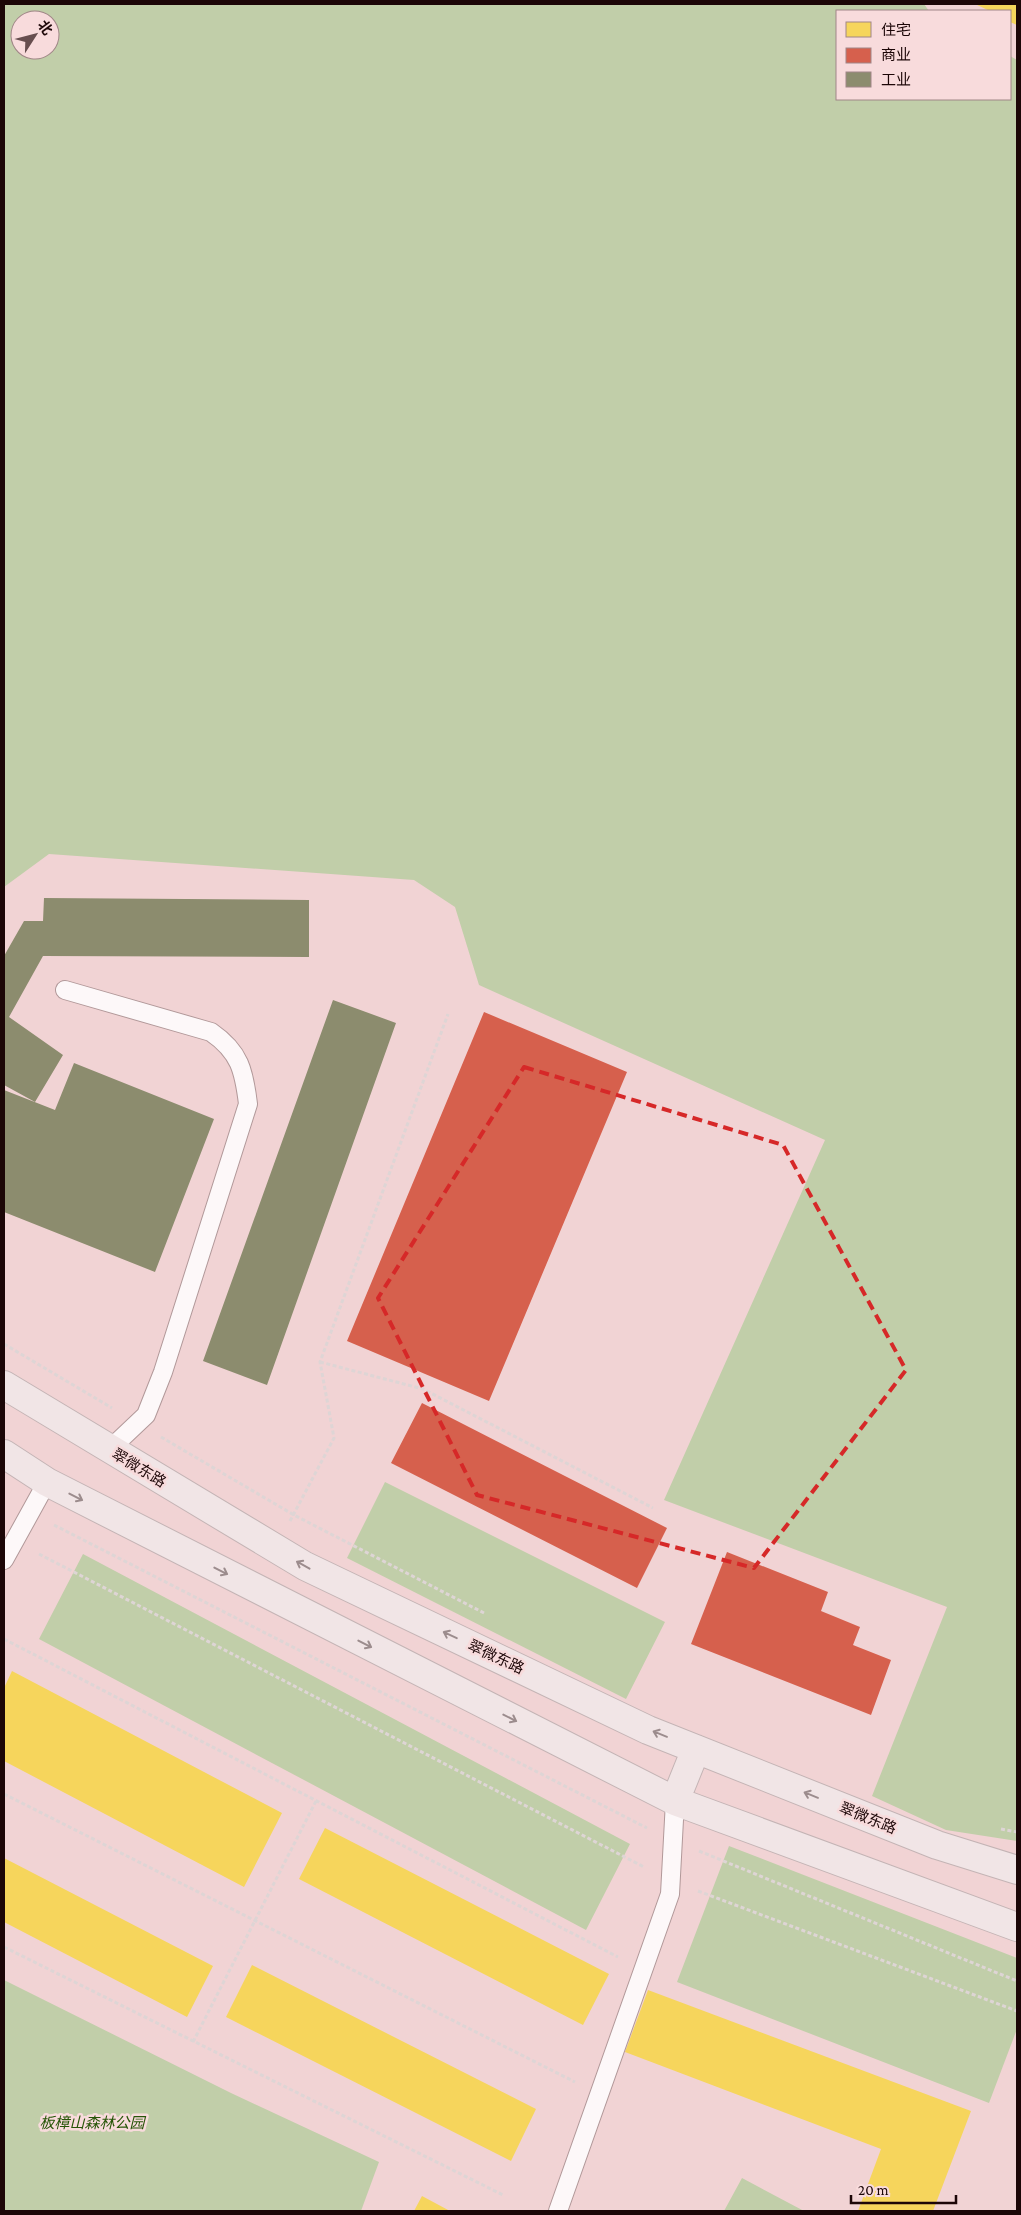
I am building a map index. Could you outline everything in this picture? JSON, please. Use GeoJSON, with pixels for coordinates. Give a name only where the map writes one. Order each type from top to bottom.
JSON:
{"type":"FeatureCollection","features":[{"type":"Feature","properties":{"kind":"main road","name":"翠微东路"},"geometry":{"type":"LineString","coordinates":[[4,1386],[305,1566],[612,1712],[696,1749],[938,1845],[1017,1870]]}},
{"type":"Feature","properties":{"kind":"main road"},"geometry":{"type":"LineString","coordinates":[[4,1454],[47,1482],[674,1801],[1017,1927]]}},
{"type":"Feature","properties":{"kind":"main road"},"geometry":{"type":"LineString","coordinates":[[674,1801],[696,1749]]}},
{"type":"Feature","properties":{"kind":"main road"},"geometry":{"type":"LineString","coordinates":[[938,1845],[1017,1858]]}},
{"type":"Feature","properties":{"kind":"lane"},"geometry":{"type":"LineString","coordinates":[[65,990],[211,1032],[226,1043],[239,1061],[245,1078],[248,1104],[164,1372],[146,1415],[109,1450]]}},
{"type":"Feature","properties":{"kind":"lane"},"geometry":{"type":"LineString","coordinates":[[4,1560],[47,1482]]}},
{"type":"Feature","properties":{"kind":"lane"},"geometry":{"type":"LineString","coordinates":[[558,2211],[670,1894],[674,1801]]}},
{"type":"Feature","properties":{"kind":"path"},"geometry":{"type":"LineString","coordinates":[[275,1549],[334,1438],[320,1362],[448,1014]]}},
{"type":"Feature","properties":{"kind":"path"},"geometry":{"type":"LineString","coordinates":[[4,1344],[294,1514],[492,1617]]}},
{"type":"Feature","properties":{"kind":"path"},"geometry":{"type":"LineString","coordinates":[[320,1362],[423,1389],[653,1508]]}},
{"type":"Feature","properties":{"kind":"path"},"geometry":{"type":"LineString","coordinates":[[14,1541],[670,1881],[1017,2011]]}},
{"type":"Feature","properties":{"kind":"path"},"geometry":{"type":"LineString","coordinates":[[4,1639],[643,1970]]}},
{"type":"Feature","properties":{"kind":"path"},"geometry":{"type":"LineString","coordinates":[[4,1794],[599,2094]]}},
{"type":"Feature","properties":{"kind":"path"},"geometry":{"type":"LineString","coordinates":[[194,2042],[254,1920],[316,1801]]}},
{"type":"Feature","properties":{"kind":"path"},"geometry":{"type":"LineString","coordinates":[[998,1828],[1017,1832]]}},
{"type":"Feature","properties":{"kind":"path"},"geometry":{"type":"LineString","coordinates":[[4,1948],[503,2195]]}},
{"type":"Feature","properties":{"kind":"highlighted area"},"geometry":{"type":"Polygon","coordinates":[[[524,1067],[783,1145],[906,1370],[754,1568],[477,1495],[378,1298],[524,1067]]]}},
{"type":"Feature","properties":{"kind":"green space"},"geometry":{"type":"Polygon","coordinates":[[[4,4],[924,4],[928,10],[836,10],[836,100],[1011,100],[1011,57],[1017,60],[1017,1841],[946,1830],[872,1796],[947,1607],[664,1500],[825,1140],[479,985],[455,907],[414,880],[49,854],[4,887],[4,4]]]}},
{"type":"Feature","properties":{"kind":"green space"},"geometry":{"type":"Polygon","coordinates":[[[385,1482],[665,1622],[626,1699],[347,1558],[385,1482]]]}},
{"type":"Feature","properties":{"kind":"green space"},"geometry":{"type":"Polygon","coordinates":[[[83,1554],[630,1844],[586,1930],[39,1639],[83,1554]]]}},
{"type":"Feature","properties":{"kind":"green space"},"geometry":{"type":"Polygon","coordinates":[[[729,1846],[1017,1958],[1017,2029],[989,2103],[677,1982],[729,1846]]]}},
{"type":"Feature","properties":{"kind":"green space","name":"板樟山森林公园"},"geometry":{"type":"Polygon","coordinates":[[[4,1980],[231,2093],[379,2162],[361,2211],[4,2211],[4,1980]]]}},
{"type":"Feature","properties":{"kind":"green space"},"geometry":{"type":"Polygon","coordinates":[[[742,2178],[804,2211],[724,2211],[742,2178]]]}},
{"type":"Feature","properties":{"kind":"building: 住宅"},"geometry":{"type":"Polygon","coordinates":[[[975,4],[1017,4],[1017,25],[1011,22],[1011,10],[988,10],[975,4]]]}},
{"type":"Feature","properties":{"kind":"building: 住宅"},"geometry":{"type":"Polygon","coordinates":[[[12,1671],[282,1813],[244,1887],[4,1761],[4,1688],[12,1671]]]}},
{"type":"Feature","properties":{"kind":"building: 住宅"},"geometry":{"type":"Polygon","coordinates":[[[325,1828],[609,1974],[583,2025],[299,1879],[325,1828]]]}},
{"type":"Feature","properties":{"kind":"building: 住宅"},"geometry":{"type":"Polygon","coordinates":[[[4,1858],[213,1966],[187,2017],[4,1922],[4,1858]]]}},
{"type":"Feature","properties":{"kind":"building: 住宅"},"geometry":{"type":"Polygon","coordinates":[[[252,1965],[536,2109],[511,2161],[226,2017],[252,1965]]]}},
{"type":"Feature","properties":{"kind":"building: 住宅"},"geometry":{"type":"Polygon","coordinates":[[[648,1990],[971,2111],[933,2211],[858,2211],[881,2149],[625,2052],[648,1990]]]}},
{"type":"Feature","properties":{"kind":"building: 住宅"},"geometry":{"type":"Polygon","coordinates":[[[422,2196],[450,2211],[414,2211],[422,2196]]]}},
{"type":"Feature","properties":{"kind":"building: 商业"},"geometry":{"type":"Polygon","coordinates":[[[484,1012],[627,1072],[489,1401],[347,1341],[484,1012]]]}},
{"type":"Feature","properties":{"kind":"building: 商业"},"geometry":{"type":"Polygon","coordinates":[[[422,1403],[667,1528],[637,1588],[391,1463],[422,1403]]]}},
{"type":"Feature","properties":{"kind":"building: 商业"},"geometry":{"type":"Polygon","coordinates":[[[727,1552],[828,1592],[821,1611],[860,1627],[853,1645],[891,1660],[871,1715],[691,1644],[727,1552]]]}},
{"type":"Feature","properties":{"kind":"building: 工业"},"geometry":{"type":"Polygon","coordinates":[[[44,898],[309,900],[309,957],[43,956],[9,1017],[63,1055],[35,1102],[4,1085],[4,956],[24,921],[43,921],[44,898]]]}},
{"type":"Feature","properties":{"kind":"building: 工业"},"geometry":{"type":"Polygon","coordinates":[[[333,1000],[396,1023],[267,1385],[203,1361],[333,1000]]]}},
{"type":"Feature","properties":{"kind":"building: 工业"},"geometry":{"type":"Polygon","coordinates":[[[74,1063],[214,1119],[155,1272],[4,1212],[4,1090],[55,1110],[74,1063]]]}}]}
